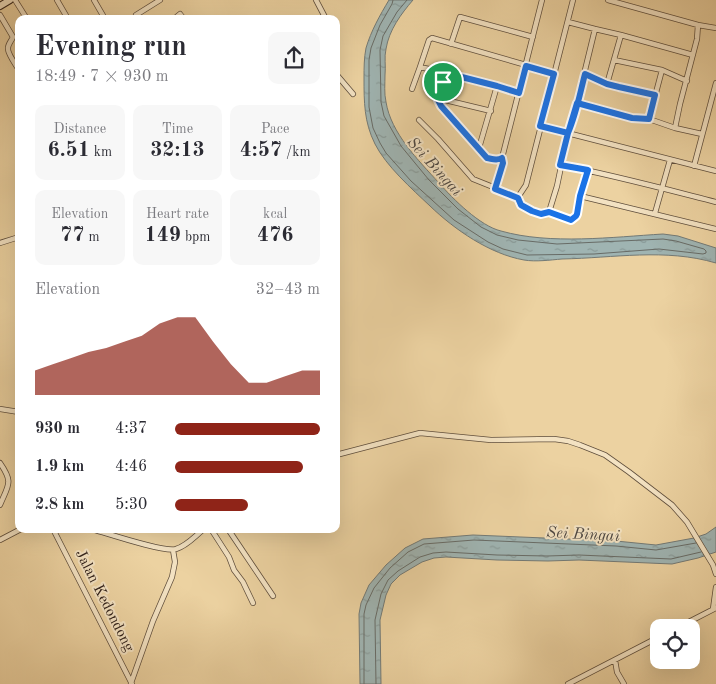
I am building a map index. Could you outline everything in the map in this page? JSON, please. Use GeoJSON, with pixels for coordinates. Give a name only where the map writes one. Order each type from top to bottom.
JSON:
{"type":"FeatureCollection","features":[{"type":"Feature","properties":{"kind":"main road"},"geometry":{"type":"LineString","coordinates":[[0,6],[10,0]]}},
{"type":"Feature","properties":{"kind":"street"},"geometry":{"type":"LineString","coordinates":[[15,0],[24,15]]}},
{"type":"Feature","properties":{"kind":"street"},"geometry":{"type":"LineString","coordinates":[[57,0],[66,15]]}},
{"type":"Feature","properties":{"kind":"street"},"geometry":{"type":"LineString","coordinates":[[94,0],[103,15]]}},
{"type":"Feature","properties":{"kind":"street"},"geometry":{"type":"LineString","coordinates":[[136,15],[160,0]]}},
{"type":"Feature","properties":{"kind":"street"},"geometry":{"type":"LineString","coordinates":[[316,0],[324,15]]}},
{"type":"Feature","properties":{"kind":"street"},"geometry":{"type":"LineString","coordinates":[[495,189],[542,0]]}},
{"type":"Feature","properties":{"kind":"street"},"geometry":{"type":"LineString","coordinates":[[518,198],[526,185],[573,0]]}},
{"type":"Feature","properties":{"kind":"street"},"geometry":{"type":"LineString","coordinates":[[608,0],[629,3],[698,25],[716,28]]}},
{"type":"Feature","properties":{"kind":"street"},"geometry":{"type":"LineString","coordinates":[[0,15],[14,37],[7,48],[15,64]]}},
{"type":"Feature","properties":{"kind":"street"},"geometry":{"type":"LineString","coordinates":[[451,44],[460,17],[533,37]]}},
{"type":"Feature","properties":{"kind":"street"},"geometry":{"type":"LineString","coordinates":[[568,22],[693,54]]}},
{"type":"Feature","properties":{"kind":"street"},"geometry":{"type":"LineString","coordinates":[[675,128],[697,39],[698,25]]}},
{"type":"Feature","properties":{"kind":"street"},"geometry":{"type":"LineString","coordinates":[[549,212],[595,29]]}},
{"type":"Feature","properties":{"kind":"street"},"geometry":{"type":"LineString","coordinates":[[607,84],[621,35]]}},
{"type":"Feature","properties":{"kind":"street"},"geometry":{"type":"LineString","coordinates":[[412,89],[430,38],[554,74]]}},
{"type":"Feature","properties":{"kind":"street"},"geometry":{"type":"LineString","coordinates":[[614,60],[662,70],[687,80]]}},
{"type":"Feature","properties":{"kind":"street"},"geometry":{"type":"LineString","coordinates":[[420,67],[519,93]]}},
{"type":"Feature","properties":{"kind":"street"},"geometry":{"type":"LineString","coordinates":[[649,119],[662,70]]}},
{"type":"Feature","properties":{"kind":"street"},"geometry":{"type":"LineString","coordinates":[[446,73],[437,98],[441,106],[487,158],[494,160],[502,158]]}},
{"type":"Feature","properties":{"kind":"street"},"geometry":{"type":"LineString","coordinates":[[585,74],[607,84],[655,95]]}},
{"type":"Feature","properties":{"kind":"street"},"geometry":{"type":"LineString","coordinates":[[340,79],[353,94]]}},
{"type":"Feature","properties":{"kind":"street"},"geometry":{"type":"LineString","coordinates":[[694,166],[716,83]]}},
{"type":"Feature","properties":{"kind":"street"},"geometry":{"type":"LineString","coordinates":[[479,148],[497,86]]}},
{"type":"Feature","properties":{"kind":"street"},"geometry":{"type":"LineString","coordinates":[[437,98],[491,111]]}},
{"type":"Feature","properties":{"kind":"street"},"geometry":{"type":"LineString","coordinates":[[577,103],[632,118],[649,119],[675,128],[702,134]]}},
{"type":"Feature","properties":{"kind":"street"},"geometry":{"type":"LineString","coordinates":[[419,120],[472,179],[518,198],[521,205],[526,209],[541,214],[549,212],[571,220],[574,218],[577,214],[588,170]]}},
{"type":"Feature","properties":{"kind":"street"},"geometry":{"type":"LineString","coordinates":[[540,126],[716,171]]}},
{"type":"Feature","properties":{"kind":"street"},"geometry":{"type":"LineString","coordinates":[[655,213],[670,160]]}},
{"type":"Feature","properties":{"kind":"street"},"geometry":{"type":"LineString","coordinates":[[560,165],[588,170],[716,202]]}},
{"type":"Feature","properties":{"kind":"street"},"geometry":{"type":"LineString","coordinates":[[580,196],[716,229]]}},
{"type":"Feature","properties":{"kind":"street"},"geometry":{"type":"LineString","coordinates":[[0,243],[15,238]]}},
{"type":"Feature","properties":{"kind":"street"},"geometry":{"type":"LineString","coordinates":[[0,409],[15,411]]}},
{"type":"Feature","properties":{"kind":"street"},"geometry":{"type":"LineString","coordinates":[[340,454],[420,433],[491,440],[554,439],[568,441],[605,455],[672,505],[695,533],[714,565],[716,574]]}},
{"type":"Feature","properties":{"kind":"street"},"geometry":{"type":"LineString","coordinates":[[0,463],[9,482],[0,505]]}},
{"type":"Feature","properties":{"kind":"street"},"geometry":{"type":"LineString","coordinates":[[0,540],[15,532]]}},
{"type":"Feature","properties":{"kind":"street","name":"Jalan Kedondong"},"geometry":{"type":"LineString","coordinates":[[55,533],[131,683]]}},
{"type":"Feature","properties":{"kind":"street"},"geometry":{"type":"LineString","coordinates":[[106,533],[173,550],[184,546],[199,533]]}},
{"type":"Feature","properties":{"kind":"street"},"geometry":{"type":"LineString","coordinates":[[214,533],[229,557],[234,570],[243,582],[253,603]]}},
{"type":"Feature","properties":{"kind":"street"},"geometry":{"type":"LineString","coordinates":[[231,533],[273,596]]}},
{"type":"Feature","properties":{"kind":"street"},"geometry":{"type":"LineString","coordinates":[[131,683],[172,577],[175,562],[173,550]]}},
{"type":"Feature","properties":{"kind":"street"},"geometry":{"type":"LineString","coordinates":[[695,619],[714,609],[716,587]]}},
{"type":"Feature","properties":{"kind":"street"},"geometry":{"type":"LineString","coordinates":[[568,684],[650,642]]}},
{"type":"Feature","properties":{"kind":"street"},"geometry":{"type":"LineString","coordinates":[[615,660],[617,672],[624,684]]}},
{"type":"Feature","properties":{"kind":"water","name":"Sei Bingai"},"geometry":{"type":"Polygon","coordinates":[[[389,0],[413,0],[393,29],[385,55],[386,102],[393,124],[406,146],[467,211],[484,224],[501,231],[540,238],[582,239],[663,234],[678,236],[716,248],[716,263],[697,258],[659,255],[538,261],[524,260],[486,247],[450,224],[392,169],[371,136],[365,112],[365,52],[373,29],[389,0]]]}},
{"type":"Feature","properties":{"kind":"water","name":"Sei Bingai"},"geometry":{"type":"Polygon","coordinates":[[[716,527],[716,552],[672,564],[446,557],[422,562],[400,575],[391,584],[386,595],[380,620],[381,684],[360,684],[359,614],[361,603],[369,585],[386,565],[405,548],[423,539],[473,535],[616,541],[656,545],[694,538],[706,534],[716,527]]]}},
{"type":"Feature","properties":{"kind":"route"},"geometry":{"type":"LineString","coordinates":[[526,66],[554,74],[540,126],[568,133],[585,74],[607,84],[655,95],[649,119],[632,118],[577,103],[560,165],[588,170],[577,214],[571,220],[549,212],[541,214],[526,209],[521,205],[518,198],[495,189],[503,163],[502,158],[494,160],[487,158],[441,106],[437,98],[443,82],[446,73],[519,93],[526,66]]}}]}
